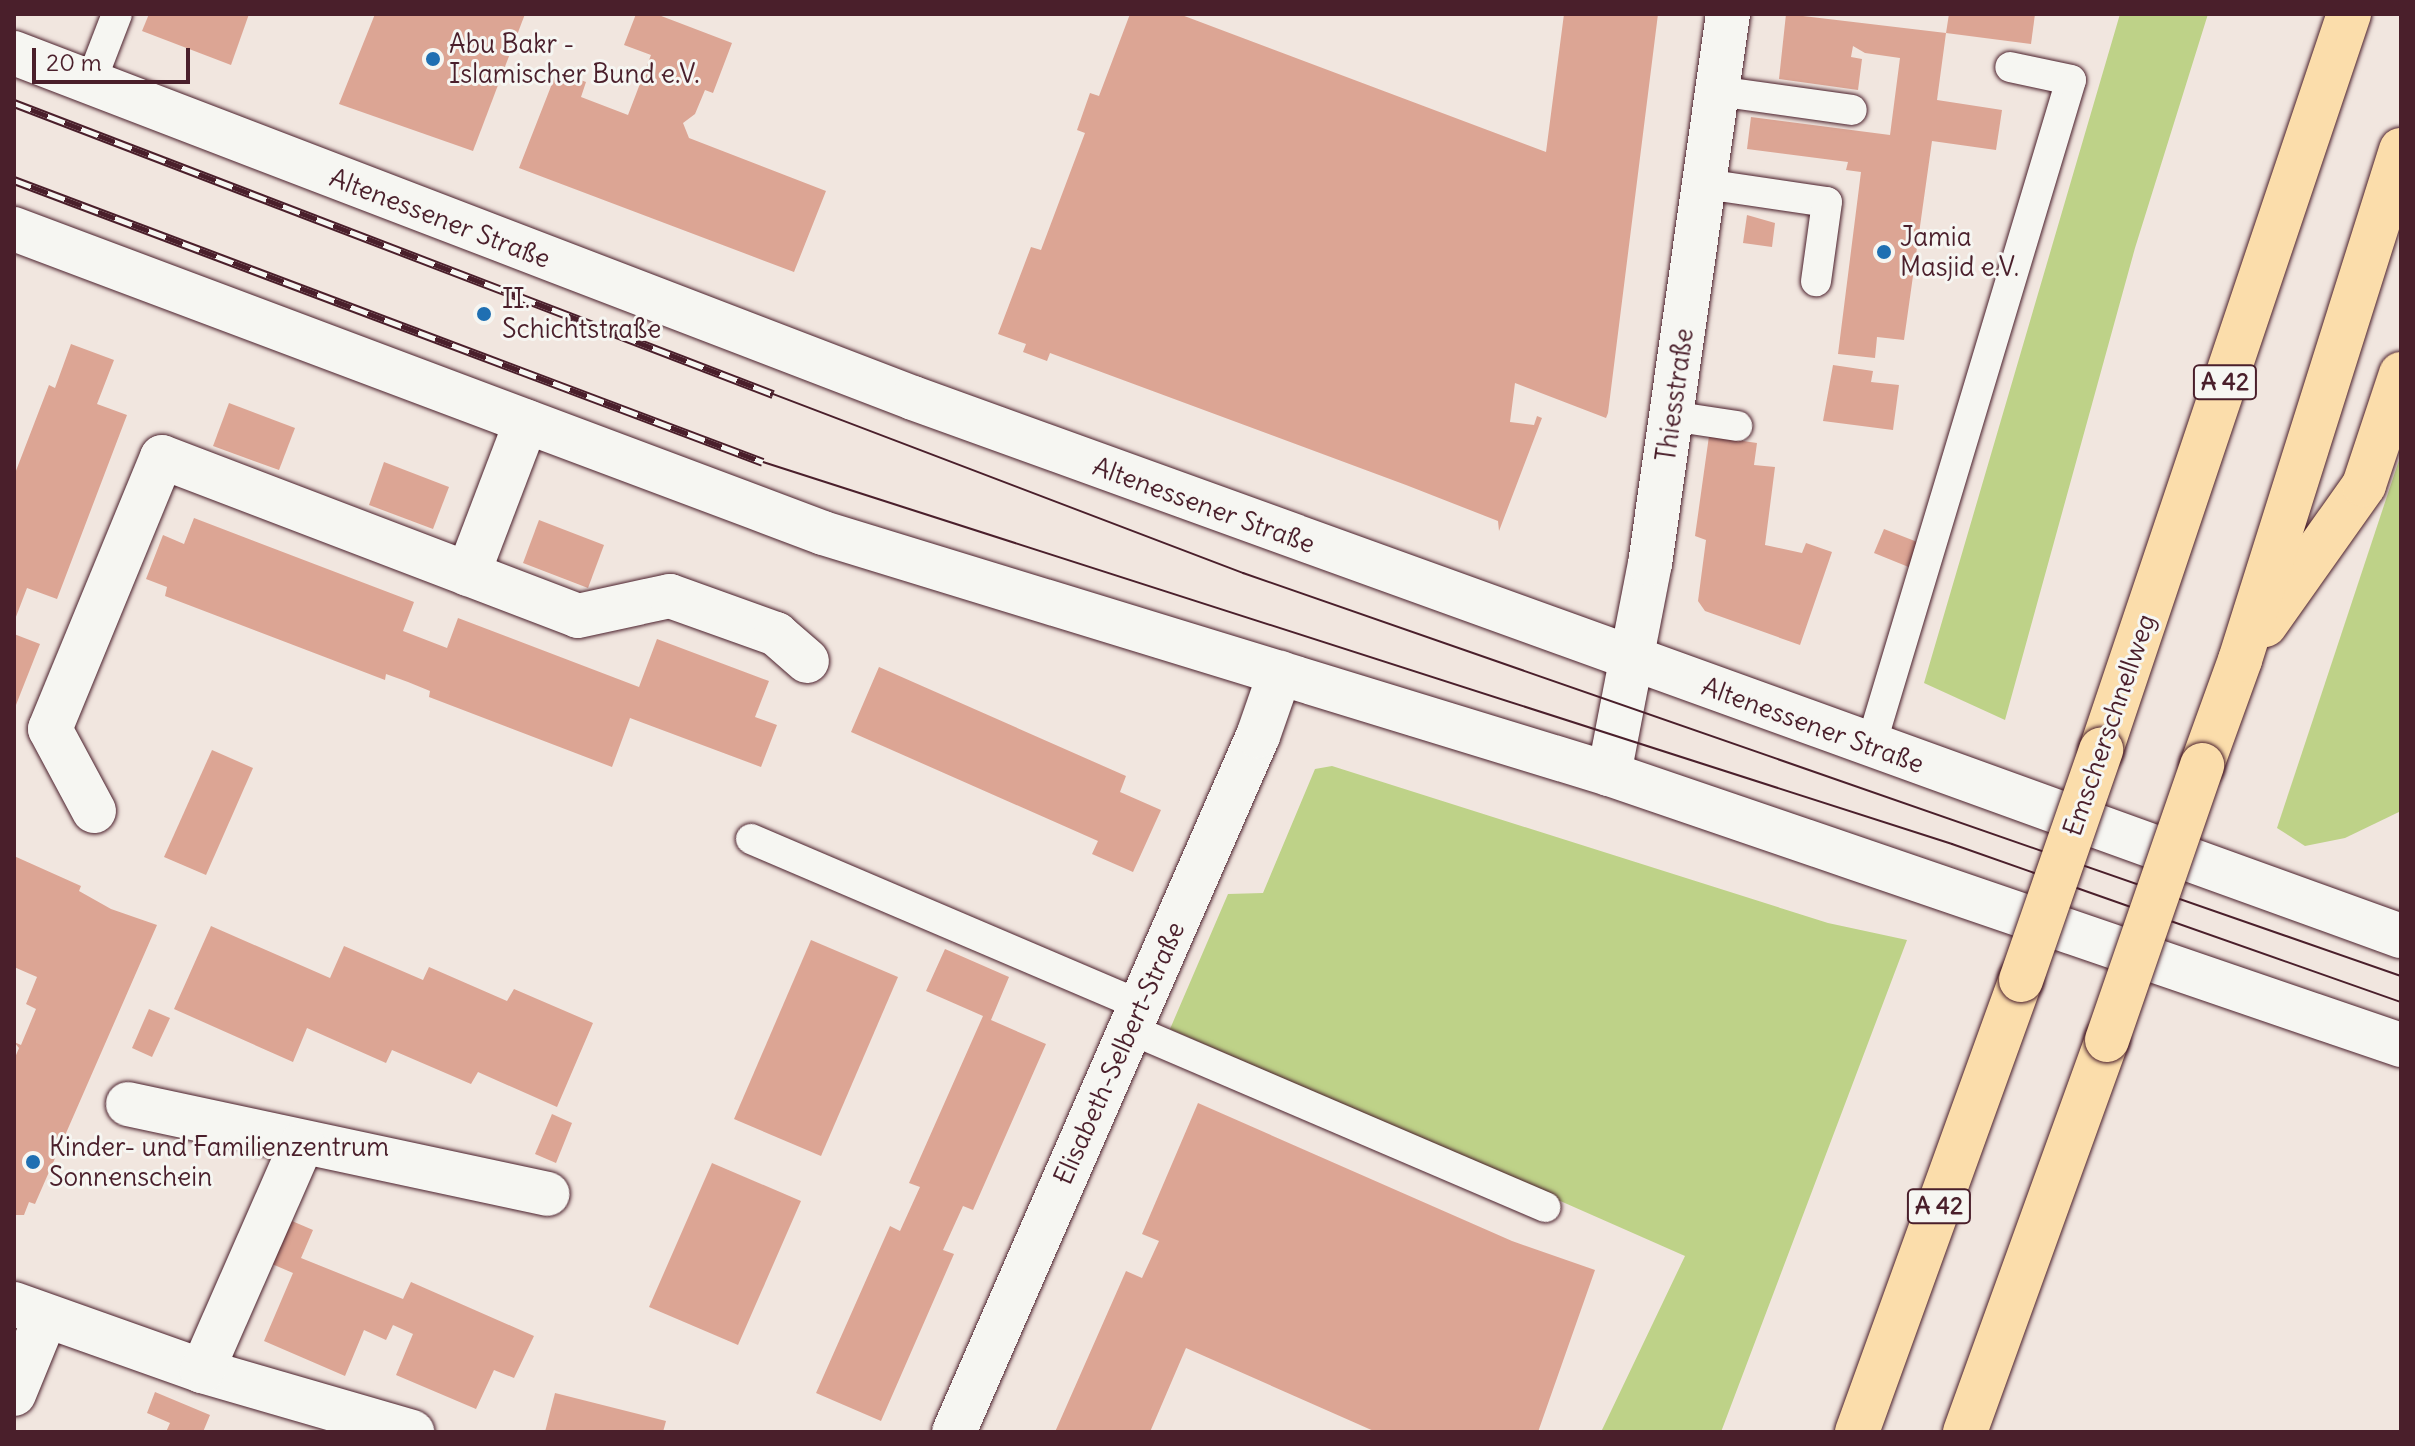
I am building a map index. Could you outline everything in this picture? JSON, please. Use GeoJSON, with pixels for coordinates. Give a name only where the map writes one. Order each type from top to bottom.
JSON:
{"type":"FeatureCollection","features":[{"type":"Feature","properties":{"kind":"highway","name":"Emscherschnellweg"},"geometry":{"type":"LineString","coordinates":[[1857,1432],[2101,750],[2349,14]]}},
{"type":"Feature","properties":{"kind":"highway"},"geometry":{"type":"LineString","coordinates":[[1965,1432],[2240,660],[2401,150]]}},
{"type":"Feature","properties":{"kind":"highway"},"geometry":{"type":"LineString","coordinates":[[2240,660],[2364,485],[2401,374]]}},
{"type":"Feature","properties":{"kind":"main road","name":"Thiesstraße"},"geometry":{"type":"LineString","coordinates":[[1609,774],[1634,662],[1728,14]]}},
{"type":"Feature","properties":{"kind":"main road","name":"Altenessener Straße"},"geometry":{"type":"LineString","coordinates":[[14,53],[889,389],[1634,662],[2401,936]]}},
{"type":"Feature","properties":{"kind":"main road"},"geometry":{"type":"LineString","coordinates":[[14,229],[823,533],[1609,774],[2401,1045]]}},
{"type":"Feature","properties":{"kind":"main road"},"geometry":{"type":"LineString","coordinates":[[468,574],[526,422]]}},
{"type":"Feature","properties":{"kind":"main road"},"geometry":{"type":"LineString","coordinates":[[94,811],[50,729],[162,457],[578,616],[670,596],[776,634],[807,661]]}},
{"type":"Feature","properties":{"kind":"main road","name":"Elisabeth-Selbert-Straße"},"geometry":{"type":"LineString","coordinates":[[954,1432],[1258,736],[1280,673]]}},
{"type":"Feature","properties":{"kind":"main road"},"geometry":{"type":"LineString","coordinates":[[128,1104],[547,1194]]}},
{"type":"Feature","properties":{"kind":"main road"},"geometry":{"type":"LineString","coordinates":[[202,1371],[302,1143]]}},
{"type":"Feature","properties":{"kind":"main road"},"geometry":{"type":"LineString","coordinates":[[14,1394],[30,1311],[202,1371],[313,1418],[412,1432]]}},
{"type":"Feature","properties":{"kind":"lane"},"geometry":{"type":"LineString","coordinates":[[90,84],[117,14]]}},
{"type":"Feature","properties":{"kind":"lane"},"geometry":{"type":"LineString","coordinates":[[1871,745],[2071,80],[2010,67]]}},
{"type":"Feature","properties":{"kind":"lane"},"geometry":{"type":"LineString","coordinates":[[1717,91],[1852,110]]}},
{"type":"Feature","properties":{"kind":"lane"},"geometry":{"type":"LineString","coordinates":[[1705,184],[1827,202],[1816,281]]}},
{"type":"Feature","properties":{"kind":"lane"},"geometry":{"type":"LineString","coordinates":[[1671,416],[1737,426]]}},
{"type":"Feature","properties":{"kind":"lane"},"geometry":{"type":"LineString","coordinates":[[751,839],[1545,1207]]}},
{"type":"Feature","properties":{"kind":"green space"},"geometry":{"type":"Polygon","coordinates":[[[2120,14],[2208,14],[2135,248],[2005,720],[1924,683],[2120,14]]]}},
{"type":"Feature","properties":{"kind":"green space"},"geometry":{"type":"Polygon","coordinates":[[[2401,454],[2401,811],[2345,838],[2305,846],[2277,828],[2401,454]]]}},
{"type":"Feature","properties":{"kind":"green space"},"geometry":{"type":"Polygon","coordinates":[[[1332,766],[1828,923],[1907,940],[1721,1432],[1601,1432],[1685,1256],[1170,1029],[1228,894],[1263,893],[1315,769],[1332,766]]]}},
{"type":"Feature","properties":{"kind":"building"},"geometry":{"type":"Polygon","coordinates":[[[149,14],[249,14],[231,65],[142,31],[149,14]]]}},
{"type":"Feature","properties":{"kind":"building","name":"Abu Bakr - Islamischer Bund e.V."},"geometry":{"type":"Polygon","coordinates":[[[375,14],[525,14],[473,151],[339,104],[375,14]]]}},
{"type":"Feature","properties":{"kind":"building"},"geometry":{"type":"Polygon","coordinates":[[[636,14],[656,14],[732,43],[713,93],[705,90],[695,114],[683,123],[689,138],[826,191],[794,272],[519,168],[557,71],[586,82],[581,97],[628,115],[651,55],[624,45],[636,14]]]}},
{"type":"Feature","properties":{"kind":"building"},"geometry":{"type":"Polygon","coordinates":[[[1130,14],[1179,14],[1546,152],[1564,14],[1658,14],[1608,413],[1606,418],[1515,383],[1510,422],[1534,425],[1537,416],[1542,418],[1499,531],[1498,521],[1050,353],[1047,361],[1023,352],[1026,344],[998,334],[1031,247],[1041,250],[1085,133],[1077,130],[1090,93],[1099,96],[1130,14]]]}},
{"type":"Feature","properties":{"kind":"building"},"geometry":{"type":"Polygon","coordinates":[[[1786,14],[1946,33],[1937,100],[2002,110],[1996,150],[1932,141],[1904,340],[1877,337],[1875,358],[1838,354],[1861,172],[1846,170],[1848,162],[1747,149],[1751,117],[1890,135],[1900,58],[1865,53],[1853,46],[1851,57],[1862,59],[1858,90],[1779,79],[1786,14]]]}},
{"type":"Feature","properties":{"kind":"building"},"geometry":{"type":"Polygon","coordinates":[[[1949,14],[2035,14],[2031,44],[1946,33],[1949,14]]]}},
{"type":"Feature","properties":{"kind":"building"},"geometry":{"type":"Polygon","coordinates":[[[1747,215],[1775,223],[1772,247],[1743,243],[1747,215]]]}},
{"type":"Feature","properties":{"kind":"building"},"geometry":{"type":"Polygon","coordinates":[[[71,344],[114,360],[97,404],[127,415],[57,599],[27,588],[14,622],[14,476],[49,385],[55,388],[71,344]]]}},
{"type":"Feature","properties":{"kind":"building"},"geometry":{"type":"Polygon","coordinates":[[[1833,365],[1873,371],[1871,382],[1899,385],[1893,430],[1823,421],[1833,365]]]}},
{"type":"Feature","properties":{"kind":"building"},"geometry":{"type":"Polygon","coordinates":[[[229,403],[295,428],[279,470],[213,446],[229,403]]]}},
{"type":"Feature","properties":{"kind":"building"},"geometry":{"type":"Polygon","coordinates":[[[1709,436],[1757,443],[1754,465],[1775,467],[1765,545],[1802,553],[1806,543],[1832,552],[1800,645],[1705,611],[1698,601],[1706,540],[1695,536],[1709,436]]]}},
{"type":"Feature","properties":{"kind":"building"},"geometry":{"type":"Polygon","coordinates":[[[384,462],[449,487],[433,529],[369,505],[384,462]]]}},
{"type":"Feature","properties":{"kind":"building"},"geometry":{"type":"Polygon","coordinates":[[[194,518],[414,602],[403,631],[447,648],[458,618],[639,687],[657,639],[769,681],[755,717],[777,725],[761,767],[630,718],[612,767],[429,697],[430,691],[408,682],[386,674],[385,680],[165,596],[167,587],[146,579],[163,535],[184,544],[194,518]]]}},
{"type":"Feature","properties":{"kind":"building"},"geometry":{"type":"Polygon","coordinates":[[[539,520],[604,545],[588,588],[523,563],[539,520]]]}},
{"type":"Feature","properties":{"kind":"building"},"geometry":{"type":"Polygon","coordinates":[[[1884,529],[1925,545],[1916,570],[1874,553],[1884,529]]]}},
{"type":"Feature","properties":{"kind":"building"},"geometry":{"type":"Polygon","coordinates":[[[14,634],[40,644],[14,710],[14,634]]]}},
{"type":"Feature","properties":{"kind":"building"},"geometry":{"type":"Polygon","coordinates":[[[879,667],[1126,776],[1120,792],[1161,810],[1133,872],[1092,854],[1098,841],[851,732],[879,667]]]}},
{"type":"Feature","properties":{"kind":"building"},"geometry":{"type":"Polygon","coordinates":[[[212,750],[253,768],[206,875],[164,857],[212,750]]]}},
{"type":"Feature","properties":{"kind":"building"},"geometry":{"type":"Polygon","coordinates":[[[14,856],[81,886],[79,891],[111,909],[157,925],[35,1204],[29,1202],[24,1215],[14,1215],[14,1060],[19,1048],[14,1042],[21,1045],[36,1009],[26,1004],[37,977],[14,967],[14,856]]]}},
{"type":"Feature","properties":{"kind":"building"},"geometry":{"type":"Polygon","coordinates":[[[211,926],[330,978],[344,946],[423,980],[429,967],[507,1001],[514,989],[593,1023],[557,1107],[478,1072],[471,1084],[392,1050],[386,1063],[307,1028],[293,1062],[174,1009],[211,926]]]}},
{"type":"Feature","properties":{"kind":"building"},"geometry":{"type":"Polygon","coordinates":[[[811,940],[898,977],[821,1156],[734,1119],[811,940]]]}},
{"type":"Feature","properties":{"kind":"building"},"geometry":{"type":"Polygon","coordinates":[[[945,949],[1009,977],[991,1020],[1046,1044],[973,1210],[963,1206],[943,1250],[954,1254],[881,1421],[816,1393],[890,1226],[900,1231],[920,1187],[909,1183],[983,1016],[926,991],[945,949]]]}},
{"type":"Feature","properties":{"kind":"building"},"geometry":{"type":"Polygon","coordinates":[[[149,1009],[170,1018],[152,1057],[132,1048],[149,1009]]]}},
{"type":"Feature","properties":{"kind":"building"},"geometry":{"type":"Polygon","coordinates":[[[1198,1103],[1512,1241],[1595,1270],[1538,1432],[1376,1432],[1186,1348],[1150,1432],[1055,1432],[1126,1271],[1142,1278],[1159,1241],[1142,1234],[1198,1103]]]}},
{"type":"Feature","properties":{"kind":"building"},"geometry":{"type":"Polygon","coordinates":[[[552,1114],[572,1123],[556,1163],[535,1154],[552,1114]]]}},
{"type":"Feature","properties":{"kind":"building"},"geometry":{"type":"Polygon","coordinates":[[[712,1163],[801,1201],[738,1345],[649,1307],[712,1163]]]}},
{"type":"Feature","properties":{"kind":"building"},"geometry":{"type":"Polygon","coordinates":[[[292,1221],[313,1230],[301,1258],[403,1299],[411,1282],[534,1336],[514,1378],[494,1370],[476,1409],[396,1375],[413,1334],[393,1325],[386,1340],[364,1330],[345,1376],[264,1341],[293,1273],[272,1264],[292,1221]]]}},
{"type":"Feature","properties":{"kind":"building"},"geometry":{"type":"Polygon","coordinates":[[[155,1392],[210,1415],[203,1432],[166,1432],[170,1423],[147,1413],[155,1392]]]}},
{"type":"Feature","properties":{"kind":"building"},"geometry":{"type":"Polygon","coordinates":[[[555,1393],[666,1421],[663,1432],[545,1432],[555,1393]]]}},
{"type":"Feature","properties":{"kind":"tram line"},"geometry":{"type":"LineString","coordinates":[[773,394],[1243,573],[2401,976]]}},
{"type":"Feature","properties":{"kind":"tram line"},"geometry":{"type":"LineString","coordinates":[[763,462],[1952,844],[2401,1002]]}},
{"type":"Feature","properties":{"kind":"railway"},"geometry":{"type":"LineString","coordinates":[[14,103],[773,394]]}},
{"type":"Feature","properties":{"kind":"railway"},"geometry":{"type":"LineString","coordinates":[[14,180],[763,462]]}},
{"type":"Feature","properties":{"kind":"place","name":"Abu Bakr - Islamischer Bund e.V."},"geometry":{"type":"Point","coordinates":[433,59]}},
{"type":"Feature","properties":{"kind":"place","name":"Jamia Masjid e.V."},"geometry":{"type":"Point","coordinates":[1884,252]}},
{"type":"Feature","properties":{"kind":"place","name":"II. Schichtstraße"},"geometry":{"type":"Point","coordinates":[484,314]}},
{"type":"Feature","properties":{"kind":"place","name":"Kinder- und Familienzentrum Sonnenschein"},"geometry":{"type":"Point","coordinates":[33,1162]}}]}
